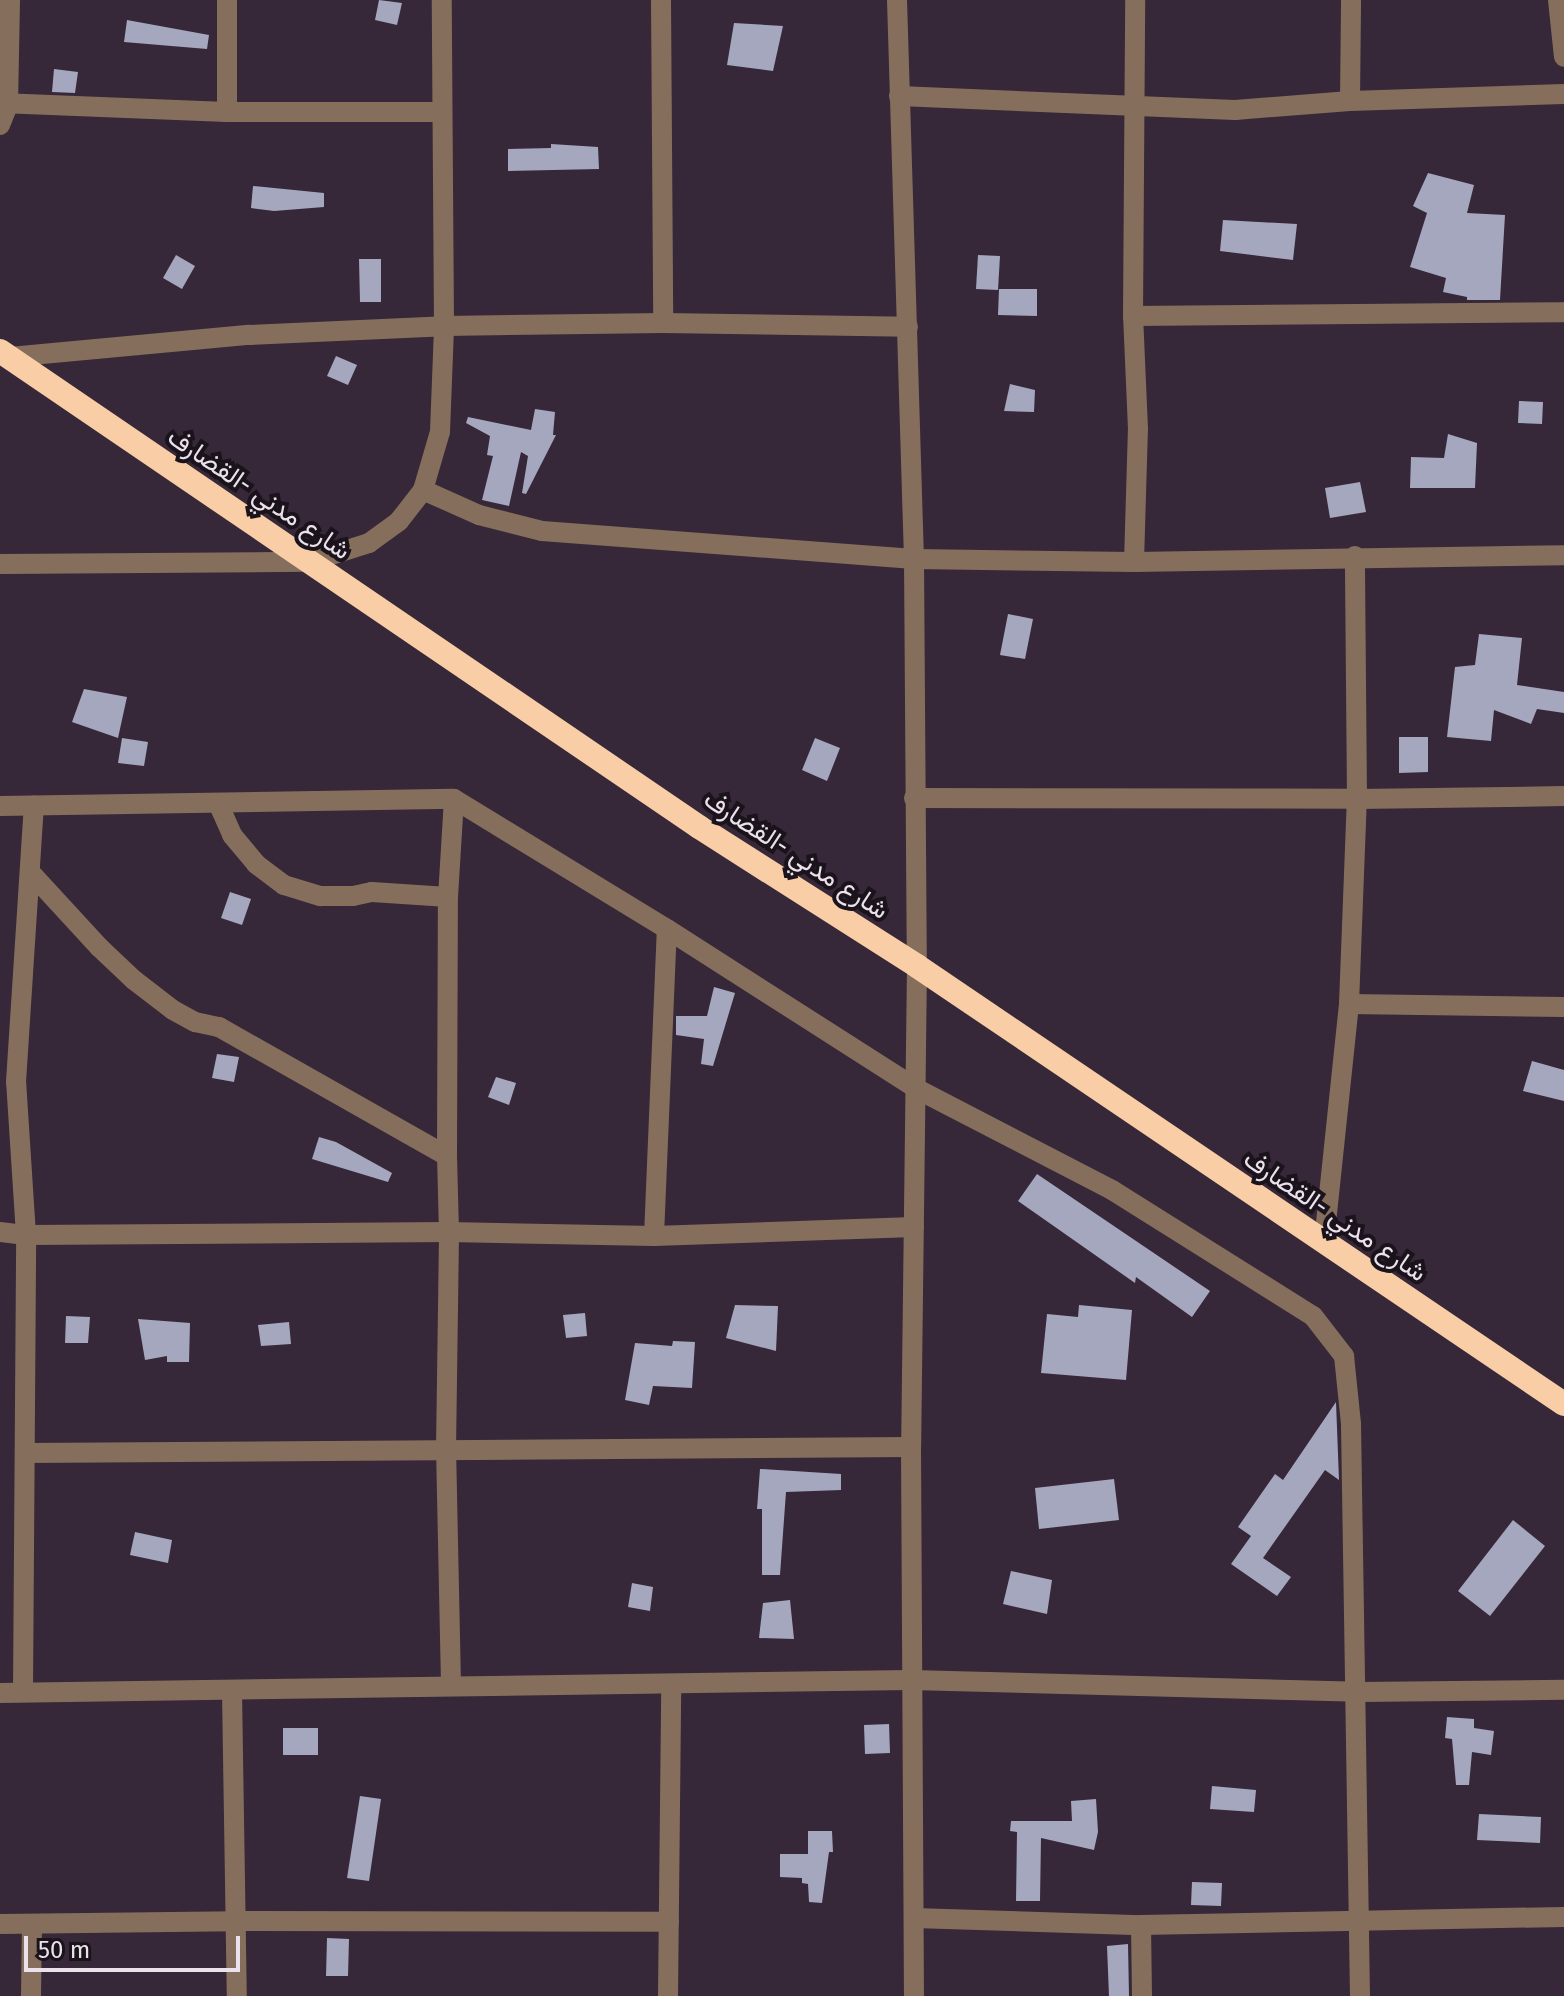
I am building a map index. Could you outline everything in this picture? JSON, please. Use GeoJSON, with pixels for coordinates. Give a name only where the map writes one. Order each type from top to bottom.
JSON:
{"type":"FeatureCollection","features":[{"type":"Feature","properties":{"kind":"highway","name":"شارع مدني -القضارف"},"geometry":{"type":"LineString","coordinates":[[5,354],[699,827],[917,966],[1564,1404]]}},
{"type":"Feature","properties":{"kind":"street"},"geometry":{"type":"LineString","coordinates":[[0,125],[10,0]]}},
{"type":"Feature","properties":{"kind":"street"},"geometry":{"type":"LineString","coordinates":[[227,0],[227,112]]}},
{"type":"Feature","properties":{"kind":"street"},"geometry":{"type":"LineString","coordinates":[[0,564],[309,562],[369,543],[399,521],[423,490],[440,432],[444,326],[440,112],[442,0]]}},
{"type":"Feature","properties":{"kind":"street"},"geometry":{"type":"LineString","coordinates":[[661,0],[663,323]]}},
{"type":"Feature","properties":{"kind":"street"},"geometry":{"type":"LineString","coordinates":[[897,0],[914,559],[917,966],[911,1447],[914,1996]]}},
{"type":"Feature","properties":{"kind":"street"},"geometry":{"type":"LineString","coordinates":[[1134,562],[1138,429],[1133,316],[1135,0]]}},
{"type":"Feature","properties":{"kind":"street"},"geometry":{"type":"LineString","coordinates":[[1350,101],[1351,0]]}},
{"type":"Feature","properties":{"kind":"street"},"geometry":{"type":"LineString","coordinates":[[1558,0],[1564,57]]}},
{"type":"Feature","properties":{"kind":"street"},"geometry":{"type":"LineString","coordinates":[[899,96],[1235,110],[1350,101],[1564,94]]}},
{"type":"Feature","properties":{"kind":"street"},"geometry":{"type":"LineString","coordinates":[[4,104],[227,112],[440,112]]}},
{"type":"Feature","properties":{"kind":"street"},"geometry":{"type":"LineString","coordinates":[[1133,316],[1564,312]]}},
{"type":"Feature","properties":{"kind":"street"},"geometry":{"type":"LineString","coordinates":[[5,354],[249,335],[444,326],[663,323],[908,327]]}},
{"type":"Feature","properties":{"kind":"street"},"geometry":{"type":"LineString","coordinates":[[423,490],[479,515],[542,531],[914,559],[1134,562],[1355,556],[1564,555]]}},
{"type":"Feature","properties":{"kind":"street"},"geometry":{"type":"LineString","coordinates":[[1324,1242],[1349,1004],[1357,799],[1355,556]]}},
{"type":"Feature","properties":{"kind":"street"},"geometry":{"type":"LineString","coordinates":[[914,798],[1564,796]]}},
{"type":"Feature","properties":{"kind":"street"},"geometry":{"type":"LineString","coordinates":[[451,1685],[446,1450],[448,897],[454,799]]}},
{"type":"Feature","properties":{"kind":"street"},"geometry":{"type":"LineString","coordinates":[[0,806],[454,799],[667,929],[917,1089],[1112,1190],[1313,1316],[1344,1356],[1351,1424],[1358,1692],[1360,1996]]}},
{"type":"Feature","properties":{"kind":"street"},"geometry":{"type":"LineString","coordinates":[[218,803],[232,835],[256,864],[284,885],[320,896],[353,896],[372,892],[448,897]]}},
{"type":"Feature","properties":{"kind":"street"},"geometry":{"type":"LineString","coordinates":[[23,1692],[26,1235],[16,1082],[34,806]]}},
{"type":"Feature","properties":{"kind":"street"},"geometry":{"type":"LineString","coordinates":[[30,872],[99,947],[134,980],[173,1010],[195,1022],[219,1027],[447,1156]]}},
{"type":"Feature","properties":{"kind":"street"},"geometry":{"type":"LineString","coordinates":[[654,1236],[667,929]]}},
{"type":"Feature","properties":{"kind":"street"},"geometry":{"type":"LineString","coordinates":[[1349,1004],[1564,1007]]}},
{"type":"Feature","properties":{"kind":"street"},"geometry":{"type":"LineString","coordinates":[[0,1232],[26,1235],[449,1232],[654,1236],[914,1227]]}},
{"type":"Feature","properties":{"kind":"street"},"geometry":{"type":"LineString","coordinates":[[25,1453],[911,1447]]}},
{"type":"Feature","properties":{"kind":"street"},"geometry":{"type":"LineString","coordinates":[[0,1693],[451,1685],[671,1686],[911,1680],[1358,1692],[1564,1690]]}},
{"type":"Feature","properties":{"kind":"street"},"geometry":{"type":"LineString","coordinates":[[668,1996],[671,1686]]}},
{"type":"Feature","properties":{"kind":"street"},"geometry":{"type":"LineString","coordinates":[[232,1691],[237,1996]]}},
{"type":"Feature","properties":{"kind":"street"},"geometry":{"type":"LineString","coordinates":[[914,1918],[1141,1925],[1564,1917]]}},
{"type":"Feature","properties":{"kind":"street"},"geometry":{"type":"LineString","coordinates":[[0,1924],[669,1922]]}},
{"type":"Feature","properties":{"kind":"street"},"geometry":{"type":"LineString","coordinates":[[31,1996],[32,1924]]}},
{"type":"Feature","properties":{"kind":"street"},"geometry":{"type":"LineString","coordinates":[[1141,1925],[1142,1996]]}},
{"type":"Feature","properties":{"kind":"building"},"geometry":{"type":"Polygon","coordinates":[[[379,0],[402,3],[397,25],[375,20],[379,0]]]}},
{"type":"Feature","properties":{"kind":"building"},"geometry":{"type":"Polygon","coordinates":[[[127,20],[209,35],[207,49],[124,42],[127,20]]]}},
{"type":"Feature","properties":{"kind":"building"},"geometry":{"type":"Polygon","coordinates":[[[734,23],[783,26],[773,71],[727,65],[734,23]]]}},
{"type":"Feature","properties":{"kind":"building"},"geometry":{"type":"Polygon","coordinates":[[[54,69],[78,72],[75,93],[52,92],[54,69]]]}},
{"type":"Feature","properties":{"kind":"building"},"geometry":{"type":"Polygon","coordinates":[[[551,144],[598,147],[599,169],[508,171],[508,149],[551,148],[551,144]]]}},
{"type":"Feature","properties":{"kind":"building"},"geometry":{"type":"Polygon","coordinates":[[[1428,173],[1474,185],[1467,213],[1505,215],[1500,300],[1467,300],[1467,297],[1443,292],[1446,278],[1410,267],[1427,213],[1413,206],[1428,173]]]}},
{"type":"Feature","properties":{"kind":"building"},"geometry":{"type":"Polygon","coordinates":[[[253,186],[324,193],[324,207],[274,211],[251,208],[253,186]]]}},
{"type":"Feature","properties":{"kind":"building"},"geometry":{"type":"Polygon","coordinates":[[[1223,220],[1297,224],[1293,260],[1220,251],[1223,220]]]}},
{"type":"Feature","properties":{"kind":"building"},"geometry":{"type":"Polygon","coordinates":[[[176,255],[195,266],[182,289],[163,278],[176,255]]]}},
{"type":"Feature","properties":{"kind":"building"},"geometry":{"type":"Polygon","coordinates":[[[978,255],[1000,256],[998,290],[976,289],[978,255]]]}},
{"type":"Feature","properties":{"kind":"building"},"geometry":{"type":"Polygon","coordinates":[[[359,259],[381,259],[381,302],[360,302],[359,259]]]}},
{"type":"Feature","properties":{"kind":"building"},"geometry":{"type":"Polygon","coordinates":[[[999,289],[1037,289],[1037,316],[998,315],[999,289]]]}},
{"type":"Feature","properties":{"kind":"building"},"geometry":{"type":"Polygon","coordinates":[[[336,356],[357,365],[348,385],[327,376],[336,356]]]}},
{"type":"Feature","properties":{"kind":"building"},"geometry":{"type":"Polygon","coordinates":[[[1010,384],[1035,390],[1034,412],[1004,411],[1010,384]]]}},
{"type":"Feature","properties":{"kind":"building"},"geometry":{"type":"Polygon","coordinates":[[[1519,401],[1543,402],[1542,424],[1518,423],[1519,401]]]}},
{"type":"Feature","properties":{"kind":"building"},"geometry":{"type":"Polygon","coordinates":[[[535,409],[555,412],[553,435],[556,435],[526,494],[522,493],[528,456],[521,452],[509,506],[482,500],[493,456],[487,455],[490,436],[466,423],[468,417],[531,430],[535,409]]]}},
{"type":"Feature","properties":{"kind":"building"},"geometry":{"type":"Polygon","coordinates":[[[1448,434],[1477,443],[1475,488],[1410,488],[1411,457],[1444,458],[1448,434]]]}},
{"type":"Feature","properties":{"kind":"building"},"geometry":{"type":"Polygon","coordinates":[[[1360,482],[1366,512],[1330,518],[1325,488],[1360,482]]]}},
{"type":"Feature","properties":{"kind":"building"},"geometry":{"type":"Polygon","coordinates":[[[1008,614],[1033,619],[1025,659],[1000,655],[1008,614]]]}},
{"type":"Feature","properties":{"kind":"building"},"geometry":{"type":"Polygon","coordinates":[[[1479,634],[1522,638],[1517,685],[1564,692],[1564,713],[1537,709],[1531,724],[1494,710],[1491,741],[1447,737],[1455,667],[1475,665],[1479,634]]]}},
{"type":"Feature","properties":{"kind":"building"},"geometry":{"type":"Polygon","coordinates":[[[84,689],[127,697],[118,738],[72,722],[84,689]]]}},
{"type":"Feature","properties":{"kind":"building"},"geometry":{"type":"Polygon","coordinates":[[[1399,737],[1428,737],[1428,772],[1399,773],[1399,737]]]}},
{"type":"Feature","properties":{"kind":"building"},"geometry":{"type":"Polygon","coordinates":[[[122,738],[148,742],[144,766],[118,763],[122,738]]]}},
{"type":"Feature","properties":{"kind":"building"},"geometry":{"type":"Polygon","coordinates":[[[815,738],[840,748],[827,781],[802,770],[815,738]]]}},
{"type":"Feature","properties":{"kind":"building"},"geometry":{"type":"Polygon","coordinates":[[[230,892],[251,899],[242,925],[221,918],[230,892]]]}},
{"type":"Feature","properties":{"kind":"building"},"geometry":{"type":"Polygon","coordinates":[[[714,987],[735,993],[713,1066],[701,1064],[704,1039],[676,1035],[676,1016],[707,1016],[714,987]]]}},
{"type":"Feature","properties":{"kind":"building"},"geometry":{"type":"Polygon","coordinates":[[[217,1054],[239,1057],[234,1082],[212,1078],[217,1054]]]}},
{"type":"Feature","properties":{"kind":"building"},"geometry":{"type":"Polygon","coordinates":[[[1532,1061],[1564,1070],[1564,1101],[1523,1091],[1532,1061]]]}},
{"type":"Feature","properties":{"kind":"building"},"geometry":{"type":"Polygon","coordinates":[[[496,1077],[516,1083],[509,1105],[488,1097],[496,1077]]]}},
{"type":"Feature","properties":{"kind":"building"},"geometry":{"type":"Polygon","coordinates":[[[319,1137],[336,1142],[392,1173],[388,1182],[312,1159],[319,1137]]]}},
{"type":"Feature","properties":{"kind":"building"},"geometry":{"type":"Polygon","coordinates":[[[1037,1174],[1210,1291],[1192,1317],[1136,1277],[1135,1283],[1018,1201],[1037,1174]]]}},
{"type":"Feature","properties":{"kind":"building"},"geometry":{"type":"Polygon","coordinates":[[[735,1305],[778,1306],[776,1351],[726,1338],[735,1305]]]}},
{"type":"Feature","properties":{"kind":"building"},"geometry":{"type":"Polygon","coordinates":[[[1079,1305],[1132,1310],[1126,1380],[1041,1373],[1047,1314],[1078,1317],[1079,1305]]]}},
{"type":"Feature","properties":{"kind":"building"},"geometry":{"type":"Polygon","coordinates":[[[585,1313],[587,1336],[566,1338],[563,1315],[585,1313]]]}},
{"type":"Feature","properties":{"kind":"building"},"geometry":{"type":"Polygon","coordinates":[[[66,1316],[90,1317],[88,1343],[65,1343],[66,1316]]]}},
{"type":"Feature","properties":{"kind":"building"},"geometry":{"type":"Polygon","coordinates":[[[138,1319],[190,1323],[189,1362],[167,1362],[167,1356],[145,1360],[138,1319]]]}},
{"type":"Feature","properties":{"kind":"building"},"geometry":{"type":"Polygon","coordinates":[[[289,1322],[291,1344],[261,1346],[258,1325],[289,1322]]]}},
{"type":"Feature","properties":{"kind":"building"},"geometry":{"type":"Polygon","coordinates":[[[673,1341],[695,1342],[692,1388],[653,1386],[649,1405],[625,1400],[635,1343],[672,1346],[673,1341]]]}},
{"type":"Feature","properties":{"kind":"building"},"geometry":{"type":"Polygon","coordinates":[[[1336,1402],[1339,1480],[1325,1470],[1263,1558],[1291,1577],[1277,1596],[1231,1564],[1251,1536],[1238,1527],[1275,1474],[1283,1480],[1336,1402]]]}},
{"type":"Feature","properties":{"kind":"building"},"geometry":{"type":"Polygon","coordinates":[[[760,1469],[841,1474],[841,1490],[786,1492],[780,1575],[762,1575],[762,1509],[757,1509],[760,1469]]]}},
{"type":"Feature","properties":{"kind":"building"},"geometry":{"type":"Polygon","coordinates":[[[1114,1479],[1119,1520],[1039,1529],[1035,1488],[1114,1479]]]}},
{"type":"Feature","properties":{"kind":"building"},"geometry":{"type":"Polygon","coordinates":[[[1513,1520],[1545,1546],[1490,1616],[1458,1591],[1513,1520]]]}},
{"type":"Feature","properties":{"kind":"building"},"geometry":{"type":"Polygon","coordinates":[[[135,1532],[172,1540],[168,1563],[130,1555],[135,1532]]]}},
{"type":"Feature","properties":{"kind":"building"},"geometry":{"type":"Polygon","coordinates":[[[1011,1571],[1052,1580],[1047,1614],[1003,1604],[1011,1571]]]}},
{"type":"Feature","properties":{"kind":"building"},"geometry":{"type":"Polygon","coordinates":[[[632,1583],[653,1587],[650,1611],[628,1607],[632,1583]]]}},
{"type":"Feature","properties":{"kind":"building"},"geometry":{"type":"Polygon","coordinates":[[[790,1600],[794,1639],[759,1638],[763,1603],[790,1600]]]}},
{"type":"Feature","properties":{"kind":"building"},"geometry":{"type":"Polygon","coordinates":[[[1447,1717],[1474,1719],[1474,1728],[1494,1731],[1491,1755],[1472,1752],[1469,1785],[1456,1785],[1452,1739],[1445,1738],[1447,1717]]]}},
{"type":"Feature","properties":{"kind":"building"},"geometry":{"type":"Polygon","coordinates":[[[889,1724],[890,1753],[865,1754],[864,1725],[889,1724]]]}},
{"type":"Feature","properties":{"kind":"building"},"geometry":{"type":"Polygon","coordinates":[[[283,1728],[318,1728],[318,1755],[283,1755],[283,1728]]]}},
{"type":"Feature","properties":{"kind":"building"},"geometry":{"type":"Polygon","coordinates":[[[1212,1786],[1256,1790],[1254,1812],[1210,1809],[1212,1786]]]}},
{"type":"Feature","properties":{"kind":"building"},"geometry":{"type":"Polygon","coordinates":[[[360,1796],[381,1799],[369,1881],[347,1878],[360,1796]]]}},
{"type":"Feature","properties":{"kind":"building"},"geometry":{"type":"Polygon","coordinates":[[[1096,1799],[1098,1832],[1094,1850],[1041,1838],[1040,1901],[1016,1901],[1017,1832],[1010,1831],[1011,1821],[1072,1821],[1071,1801],[1096,1799]]]}},
{"type":"Feature","properties":{"kind":"building"},"geometry":{"type":"Polygon","coordinates":[[[1479,1814],[1541,1817],[1540,1843],[1477,1840],[1479,1814]]]}},
{"type":"Feature","properties":{"kind":"building"},"geometry":{"type":"Polygon","coordinates":[[[808,1831],[832,1831],[833,1852],[829,1852],[822,1903],[809,1902],[808,1884],[802,1883],[802,1878],[780,1877],[780,1854],[808,1854],[808,1831]]]}},
{"type":"Feature","properties":{"kind":"building"},"geometry":{"type":"Polygon","coordinates":[[[1192,1882],[1222,1883],[1221,1906],[1191,1905],[1192,1882]]]}},
{"type":"Feature","properties":{"kind":"building"},"geometry":{"type":"Polygon","coordinates":[[[327,1938],[349,1939],[348,1976],[326,1976],[327,1938]]]}},
{"type":"Feature","properties":{"kind":"building"},"geometry":{"type":"Polygon","coordinates":[[[1128,1944],[1129,1996],[1109,1996],[1107,1946],[1128,1944]]]}}]}
